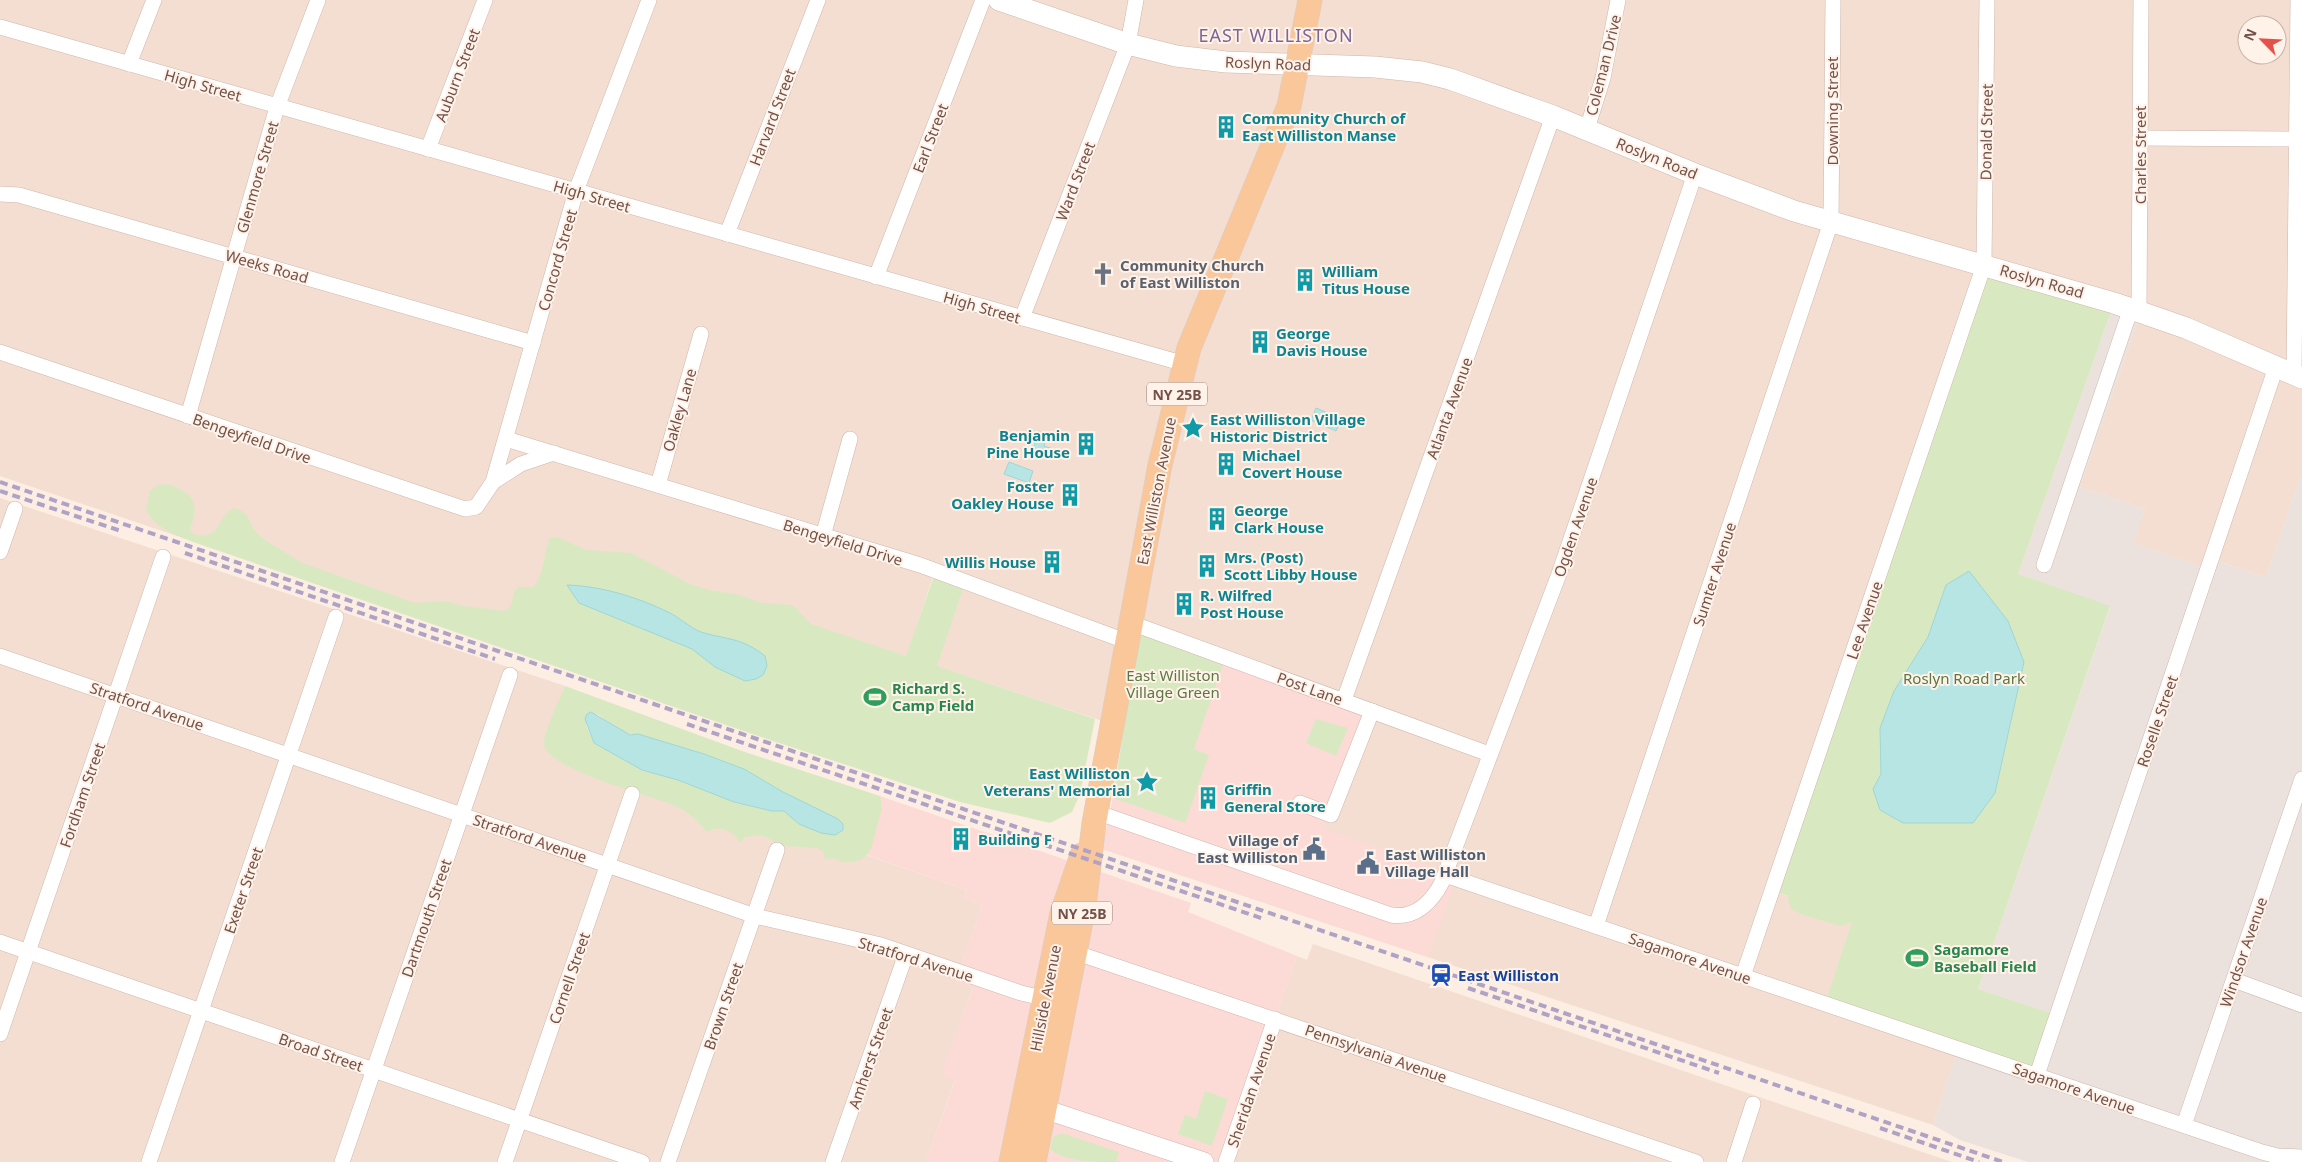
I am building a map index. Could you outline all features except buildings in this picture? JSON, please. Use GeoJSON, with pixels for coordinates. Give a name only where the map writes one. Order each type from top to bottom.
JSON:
{"type":"FeatureCollection","features":[{"type":"Feature","properties":{"kind":"main road","name":"Roslyn Road"},"geometry":{"type":"LineString","coordinates":[[999,0],[1128,44],[1161,53],[1214,62],[1375,67],[1437,75],[1553,116],[1695,174],[1794,211],[2135,310],[2186,328],[2291,373]]}},
{"type":"Feature","properties":{"kind":"main road","name":"East Williston Avenue"},"geometry":{"type":"LineString","coordinates":[[1095,818],[1160,465],[1185,364],[1196,332],[1284,120],[1298,64],[1310,0]]}},
{"type":"Feature","properties":{"kind":"main road","name":"Hillside Avenue"},"geometry":{"type":"LineString","coordinates":[[1011,1162],[1033,1108],[1065,949],[1089,875],[1095,818]]}},
{"type":"Feature","properties":{"kind":"main road","name":"Hillside Avenue"},"geometry":{"type":"LineString","coordinates":[[1033,1108],[1034,1162]]}},
{"type":"Feature","properties":{"kind":"street"},"geometry":{"type":"LineString","coordinates":[[129,64],[154,0]]}},
{"type":"Feature","properties":{"kind":"street","name":"Glenmore Street"},"geometry":{"type":"LineString","coordinates":[[188,416],[277,106],[318,0]]}},
{"type":"Feature","properties":{"kind":"street","name":"Auburn Street"},"geometry":{"type":"LineString","coordinates":[[428,149],[485,0]]}},
{"type":"Feature","properties":{"kind":"street","name":"Concord Street"},"geometry":{"type":"LineString","coordinates":[[506,439],[576,191],[649,0]]}},
{"type":"Feature","properties":{"kind":"street","name":"Harvard Street"},"geometry":{"type":"LineString","coordinates":[[727,234],[818,0]]}},
{"type":"Feature","properties":{"kind":"street","name":"Earl Street"},"geometry":{"type":"LineString","coordinates":[[876,276],[983,0]]}},
{"type":"Feature","properties":{"kind":"street","name":"Ward Street"},"geometry":{"type":"LineString","coordinates":[[1022,318],[1128,44],[1136,0]]}},
{"type":"Feature","properties":{"kind":"street","name":"Coleman Drive"},"geometry":{"type":"LineString","coordinates":[[1586,129],[1603,78],[1618,0]]}},
{"type":"Feature","properties":{"kind":"street","name":"Downing Street"},"geometry":{"type":"LineString","coordinates":[[1831,222],[1833,0]]}},
{"type":"Feature","properties":{"kind":"street","name":"Donald Street"},"geometry":{"type":"LineString","coordinates":[[1984,265],[1987,0]]}},
{"type":"Feature","properties":{"kind":"street","name":"Charles Street"},"geometry":{"type":"LineString","coordinates":[[2044,565],[2135,310],[2140,138],[2141,0]]}},
{"type":"Feature","properties":{"kind":"street","name":"Roselle Street"},"geometry":{"type":"LineString","coordinates":[[2037,1075],[2291,373],[2300,139],[2298,0]]}},
{"type":"Feature","properties":{"kind":"street","name":"High Street"},"geometry":{"type":"LineString","coordinates":[[0,27],[1185,364]]}},
{"type":"Feature","properties":{"kind":"street","name":"Atlanta Avenue"},"geometry":{"type":"LineString","coordinates":[[1344,700],[1553,116]]}},
{"type":"Feature","properties":{"kind":"street"},"geometry":{"type":"LineString","coordinates":[[2140,138],[2300,139]]}},
{"type":"Feature","properties":{"kind":"street","name":"Ogden Avenue"},"geometry":{"type":"LineString","coordinates":[[1445,875],[1489,754],[1559,574],[1695,174]]}},
{"type":"Feature","properties":{"kind":"street","name":"Weeks Road"},"geometry":{"type":"LineString","coordinates":[[0,194],[19,195],[533,343]]}},
{"type":"Feature","properties":{"kind":"street","name":"Sumter Avenue"},"geometry":{"type":"LineString","coordinates":[[1596,926],[1831,222]]}},
{"type":"Feature","properties":{"kind":"street","name":"Lee Avenue"},"geometry":{"type":"LineString","coordinates":[[1743,976],[1984,265]]}},
{"type":"Feature","properties":{"kind":"street","name":"Oakley Lane"},"geometry":{"type":"LineString","coordinates":[[658,485],[701,334]]}},
{"type":"Feature","properties":{"kind":"street","name":"Bengeyfield Drive"},"geometry":{"type":"LineString","coordinates":[[0,352],[465,509],[476,506],[493,482],[506,439],[1129,632]]}},
{"type":"Feature","properties":{"kind":"street"},"geometry":{"type":"LineString","coordinates":[[823,536],[850,439]]}},
{"type":"Feature","properties":{"kind":"street","name":"Bengeyfield Drive"},"geometry":{"type":"LineString","coordinates":[[493,482],[520,464],[555,453]]}},
{"type":"Feature","properties":{"kind":"street"},"geometry":{"type":"LineString","coordinates":[[0,552],[15,509]]}},
{"type":"Feature","properties":{"kind":"street","name":"Fordham Street"},"geometry":{"type":"LineString","coordinates":[[0,1034],[164,557]]}},
{"type":"Feature","properties":{"kind":"street","name":"Exeter Street"},"geometry":{"type":"LineString","coordinates":[[149,1162],[336,617]]}},
{"type":"Feature","properties":{"kind":"street","name":"Post Lane"},"geometry":{"type":"LineString","coordinates":[[1129,632],[1344,700],[1489,754]]}},
{"type":"Feature","properties":{"kind":"street","name":"Stratford Avenue"},"geometry":{"type":"LineString","coordinates":[[0,656],[608,864],[754,916],[881,945],[1021,993],[1055,1000]]}},
{"type":"Feature","properties":{"kind":"street","name":"Dartmouth Street"},"geometry":{"type":"LineString","coordinates":[[342,1162],[510,675]]}},
{"type":"Feature","properties":{"kind":"street"},"geometry":{"type":"LineString","coordinates":[[1300,803],[1332,816],[1372,711]]}},
{"type":"Feature","properties":{"kind":"street","name":"Windsor Avenue"},"geometry":{"type":"LineString","coordinates":[[2184,1125],[2302,779]]}},
{"type":"Feature","properties":{"kind":"street","name":"Cornell Street"},"geometry":{"type":"LineString","coordinates":[[505,1162],[632,794]]}},
{"type":"Feature","properties":{"kind":"street"},"geometry":{"type":"LineString","coordinates":[[1095,818],[1398,916],[1415,912],[1428,902],[1434,896],[1445,875]]}},
{"type":"Feature","properties":{"kind":"street","name":"Brown Street"},"geometry":{"type":"LineString","coordinates":[[668,1162],[777,850]]}},
{"type":"Feature","properties":{"kind":"street","name":"Sagamore Avenue"},"geometry":{"type":"LineString","coordinates":[[1445,875],[2270,1155],[2302,1157]]}},
{"type":"Feature","properties":{"kind":"street","name":"Broad Street"},"geometry":{"type":"LineString","coordinates":[[0,942],[642,1162]]}},
{"type":"Feature","properties":{"kind":"street","name":"Pennsylvania Avenue"},"geometry":{"type":"LineString","coordinates":[[1065,949],[1696,1162]]}},
{"type":"Feature","properties":{"kind":"street","name":"Amherst Street"},"geometry":{"type":"LineString","coordinates":[[834,1162],[906,954]]}},
{"type":"Feature","properties":{"kind":"street"},"geometry":{"type":"LineString","coordinates":[[2234,980],[2302,1005]]}},
{"type":"Feature","properties":{"kind":"street","name":"Sheridan Avenue"},"geometry":{"type":"LineString","coordinates":[[1226,1162],[1275,1019]]}},
{"type":"Feature","properties":{"kind":"street"},"geometry":{"type":"LineString","coordinates":[[1734,1162],[1754,1104]]}},
{"type":"Feature","properties":{"kind":"street"},"geometry":{"type":"LineString","coordinates":[[1033,1108],[1204,1162]]}},
{"type":"Feature","properties":{"kind":"shaded area"},"geometry":{"type":"Polygon","coordinates":[[[0,0],[2302,0],[2302,473],[2266,577],[2212,559],[2208,569],[2133,543],[2145,509],[2080,487],[2141,312],[1985,266],[1772,890],[1852,922],[1958,1049],[1933,1125],[1102,849],[1113,798],[1124,728],[936,666],[965,583],[934,573],[907,656],[519,652],[0,476],[0,0]]]}},
{"type":"Feature","properties":{"kind":"shaded area"},"geometry":{"type":"Polygon","coordinates":[[[2114,303],[2141,312],[2080,487],[2145,509],[2134,543],[2208,569],[2211,559],[2266,577],[2302,473],[2302,1162],[2028,1162],[1960,1140],[1933,1125],[1958,1049],[2055,1015],[1978,989],[2110,607],[2018,574],[2114,303]]]}},
{"type":"Feature","properties":{"kind":"shaded area"},"geometry":{"type":"Polygon","coordinates":[[[0,498],[565,686],[545,743],[966,890],[964,898],[982,905],[956,981],[973,987],[942,1074],[955,1080],[926,1162],[0,1162],[0,498]]]}},
{"type":"Feature","properties":{"kind":"shaded area"},"geometry":{"type":"Polygon","coordinates":[[[1225,659],[1369,712],[1324,828],[1457,876],[1428,957],[1102,849],[1113,798],[1185,822],[1209,754],[1194,749],[1225,659]]]}},
{"type":"Feature","properties":{"kind":"shaded area"},"geometry":{"type":"Polygon","coordinates":[[[880,796],[1191,903],[1188,912],[1297,956],[1226,1162],[926,1162],[955,1081],[941,1074],[973,988],[956,981],[982,905],[964,898],[966,890],[867,855],[880,796]]]}},
{"type":"Feature","properties":{"kind":"shaded area"},"geometry":{"type":"Polygon","coordinates":[[[1313,944],[1952,1162],[1226,1162],[1297,956],[1307,960],[1313,944]]]}},
{"type":"Feature","properties":{"kind":"green space","name":"Roslyn Road Park"},"geometry":{"type":"Polygon","coordinates":[[[1985,265],[2114,303],[2018,574],[2110,606],[1978,989],[2056,1015],[2036,1073],[1825,1004],[1852,922],[1841,926],[1803,915],[1790,908],[1788,896],[1772,890],[1985,265]]]}},
{"type":"Feature","properties":{"kind":"green space"},"geometry":{"type":"Polygon","coordinates":[[[167,484],[183,491],[192,500],[195,512],[190,528],[192,533],[201,536],[208,535],[217,528],[228,512],[234,508],[247,516],[261,537],[300,562],[415,603],[444,601],[464,606],[505,611],[510,606],[518,587],[533,587],[537,582],[550,538],[557,537],[586,550],[631,553],[690,584],[709,590],[740,595],[762,603],[792,605],[811,624],[906,656],[935,573],[965,583],[937,666],[1095,719],[1080,794],[1072,812],[1050,823],[960,802],[770,740],[193,542],[160,526],[150,517],[146,510],[150,491],[158,485],[167,484]]]}},
{"type":"Feature","properties":{"kind":"green space","name":"East Williston Village Green"},"geometry":{"type":"Polygon","coordinates":[[[1140,629],[1225,659],[1194,749],[1209,755],[1185,823],[1113,798],[1140,629]]]}},
{"type":"Feature","properties":{"kind":"green space"},"geometry":{"type":"Polygon","coordinates":[[[565,686],[742,751],[880,796],[881,813],[870,850],[862,859],[847,862],[832,858],[825,859],[823,852],[818,848],[784,846],[761,835],[745,837],[740,843],[734,835],[726,830],[716,829],[707,832],[694,818],[678,807],[603,781],[562,763],[549,753],[544,743],[549,723],[565,686]],[[597,714],[586,725],[594,743],[642,770],[678,780],[734,802],[772,811],[784,811],[799,824],[821,833],[800,802],[744,769],[704,754],[638,734],[626,733],[597,714]]]}},
{"type":"Feature","properties":{"kind":"green space"},"geometry":{"type":"Polygon","coordinates":[[[1316,719],[1348,728],[1336,756],[1306,743],[1316,719]]]}},
{"type":"Feature","properties":{"kind":"green space"},"geometry":{"type":"Polygon","coordinates":[[[1205,1091],[1228,1099],[1212,1146],[1178,1134],[1185,1115],[1196,1119],[1205,1091]]]}},
{"type":"Feature","properties":{"kind":"green space"},"geometry":{"type":"Polygon","coordinates":[[[1062,1133],[1119,1152],[1116,1162],[1099,1162],[1063,1157],[1050,1149],[1053,1137],[1062,1133]]]}},
{"type":"Feature","properties":{"kind":"water"},"geometry":{"type":"Polygon","coordinates":[[[1316,408],[1342,419],[1336,431],[1311,420],[1316,408]]]}},
{"type":"Feature","properties":{"kind":"water"},"geometry":{"type":"Polygon","coordinates":[[[1038,431],[1047,434],[1044,446],[1053,449],[1051,455],[1033,450],[1038,431]]]}},
{"type":"Feature","properties":{"kind":"water"},"geometry":{"type":"Polygon","coordinates":[[[1009,462],[1033,471],[1029,483],[1004,474],[1009,462]]]}},
{"type":"Feature","properties":{"kind":"water"},"geometry":{"type":"Polygon","coordinates":[[[1969,571],[2008,621],[2024,662],[1995,793],[1973,823],[1903,823],[1880,810],[1873,789],[1881,774],[1880,728],[1894,691],[1928,637],[1946,585],[1969,571]]]}},
{"type":"Feature","properties":{"kind":"water"},"geometry":{"type":"Polygon","coordinates":[[[567,585],[606,590],[644,602],[672,614],[701,632],[749,645],[765,656],[767,666],[763,675],[756,679],[745,681],[715,667],[692,649],[579,603],[567,585]]]}},
{"type":"Feature","properties":{"kind":"water"},"geometry":{"type":"Polygon","coordinates":[[[591,712],[630,735],[638,734],[704,754],[744,769],[783,792],[838,819],[843,824],[843,830],[835,835],[821,833],[799,824],[784,811],[772,811],[734,802],[678,780],[642,770],[594,743],[585,719],[587,714],[591,712]]]}},
{"type":"Feature","properties":{"kind":"railway"},"geometry":{"type":"LineString","coordinates":[[0,482],[2003,1162]]}},
{"type":"Feature","properties":{"kind":"railway"},"geometry":{"type":"LineString","coordinates":[[0,491],[121,531]]}},
{"type":"Feature","properties":{"kind":"railway"},"geometry":{"type":"LineString","coordinates":[[185,553],[495,659]]}},
{"type":"Feature","properties":{"kind":"railway"},"geometry":{"type":"LineString","coordinates":[[687,724],[1264,919]]}},
{"type":"Feature","properties":{"kind":"railway"},"geometry":{"type":"LineString","coordinates":[[1468,988],[1719,1073]]}},
{"type":"Feature","properties":{"kind":"railway"},"geometry":{"type":"LineString","coordinates":[[1880,1128],[1979,1162]]}},
{"type":"Feature","properties":{"kind":"place","name":"Community Church of East Williston Manse"},"geometry":{"type":"Point","coordinates":[1226,127]}},
{"type":"Feature","properties":{"kind":"place","name":"Community Church of East Williston"},"geometry":{"type":"Point","coordinates":[1103,274]}},
{"type":"Feature","properties":{"kind":"place","name":"William Titus House"},"geometry":{"type":"Point","coordinates":[1305,280]}},
{"type":"Feature","properties":{"kind":"place","name":"George Davis House"},"geometry":{"type":"Point","coordinates":[1260,342]}},
{"type":"Feature","properties":{"kind":"place","name":"East Williston Village Historic District"},"geometry":{"type":"Point","coordinates":[1193,428]}},
{"type":"Feature","properties":{"kind":"place","name":"Benjamin Pine House"},"geometry":{"type":"Point","coordinates":[1086,444]}},
{"type":"Feature","properties":{"kind":"place","name":"Michael Covert House"},"geometry":{"type":"Point","coordinates":[1226,464]}},
{"type":"Feature","properties":{"kind":"place","name":"Foster Oakley House"},"geometry":{"type":"Point","coordinates":[1070,495]}},
{"type":"Feature","properties":{"kind":"place","name":"George Clark House"},"geometry":{"type":"Point","coordinates":[1217,519]}},
{"type":"Feature","properties":{"kind":"place","name":"Willis House"},"geometry":{"type":"Point","coordinates":[1052,562]}},
{"type":"Feature","properties":{"kind":"place","name":"Mrs. (Post) Scott Libby House"},"geometry":{"type":"Point","coordinates":[1207,566]}},
{"type":"Feature","properties":{"kind":"place","name":"R. Wilfred Post House"},"geometry":{"type":"Point","coordinates":[1184,604]}},
{"type":"Feature","properties":{"kind":"place","name":"Richard S. Camp Field"},"geometry":{"type":"Point","coordinates":[875,697]}},
{"type":"Feature","properties":{"kind":"place","name":"East Williston Veterans' Memorial"},"geometry":{"type":"Point","coordinates":[1147,782]}},
{"type":"Feature","properties":{"kind":"place","name":"Griffin General Store"},"geometry":{"type":"Point","coordinates":[1208,798]}},
{"type":"Feature","properties":{"kind":"place","name":"Building F"},"geometry":{"type":"Point","coordinates":[961,839]}},
{"type":"Feature","properties":{"kind":"place","name":"Village of East Williston"},"geometry":{"type":"Point","coordinates":[1314,849]}},
{"type":"Feature","properties":{"kind":"place","name":"East Williston Village Hall"},"geometry":{"type":"Point","coordinates":[1368,863]}},
{"type":"Feature","properties":{"kind":"place","name":"Sagamore Baseball Field"},"geometry":{"type":"Point","coordinates":[1917,958]}},
{"type":"Feature","properties":{"kind":"place","name":"East Williston"},"geometry":{"type":"Point","coordinates":[1441,975]}},
{"type":"Feature","properties":{"kind":"district","name":"EAST WILLISTON"},"geometry":{"type":"Point","coordinates":[1276,35]}}]}
